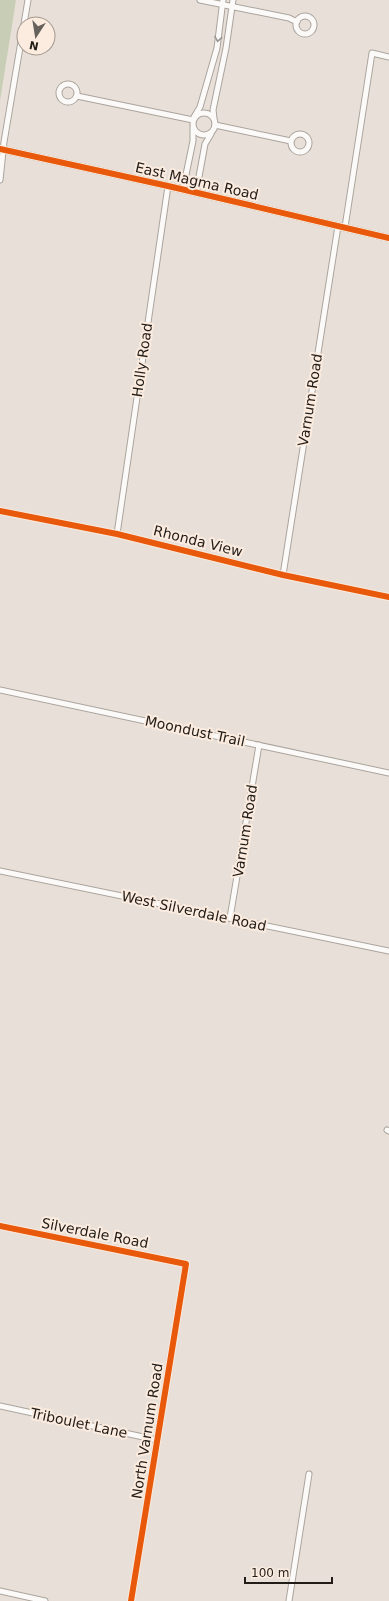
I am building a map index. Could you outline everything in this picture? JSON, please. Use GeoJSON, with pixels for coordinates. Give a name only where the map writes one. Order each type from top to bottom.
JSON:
{"type":"FeatureCollection","features":[{"type":"Feature","properties":{"kind":"street"},"geometry":{"type":"LineString","coordinates":[[0,180],[2,150],[28,0]]}},
{"type":"Feature","properties":{"kind":"street"},"geometry":{"type":"LineString","coordinates":[[200,0],[223,2],[233,7],[289,18],[297,22]]}},
{"type":"Feature","properties":{"kind":"street"},"geometry":{"type":"LineString","coordinates":[[196,193],[205,144],[215,125],[213,110],[226,48],[233,0]]}},
{"type":"Feature","properties":{"kind":"street"},"geometry":{"type":"LineString","coordinates":[[183,190],[194,141],[194,119],[200,107],[217,48],[223,2]]}},
{"type":"Feature","properties":{"kind":"street"},"geometry":{"type":"LineString","coordinates":[[345,227],[372,53],[389,56]]}},
{"type":"Feature","properties":{"kind":"street"},"geometry":{"type":"LineString","coordinates":[[77,96],[194,119]]}},
{"type":"Feature","properties":{"kind":"street"},"geometry":{"type":"LineString","coordinates":[[194,119],[197,114],[204,112],[208,113],[214,118]]}},
{"type":"Feature","properties":{"kind":"street"},"geometry":{"type":"LineString","coordinates":[[215,125],[291,141]]}},
{"type":"Feature","properties":{"kind":"street"},"geometry":{"type":"LineString","coordinates":[[193,127],[194,131],[201,135],[212,132]]}},
{"type":"Feature","properties":{"kind":"street","name":"East Magma Road"},"geometry":{"type":"LineString","coordinates":[[2,150],[168,186],[389,238]]}},
{"type":"Feature","properties":{"kind":"street","name":"Holly Road"},"geometry":{"type":"LineString","coordinates":[[117,534],[168,186]]}},
{"type":"Feature","properties":{"kind":"street","name":"Varnum Road"},"geometry":{"type":"LineString","coordinates":[[283,575],[338,226]]}},
{"type":"Feature","properties":{"kind":"street","name":"Rhonda View"},"geometry":{"type":"LineString","coordinates":[[0,511],[117,534],[283,575],[389,597]]}},
{"type":"Feature","properties":{"kind":"street","name":"Moondust Trail"},"geometry":{"type":"LineString","coordinates":[[0,690],[389,773]]}},
{"type":"Feature","properties":{"kind":"street","name":"Varnum Road"},"geometry":{"type":"LineString","coordinates":[[230,918],[259,745]]}},
{"type":"Feature","properties":{"kind":"street","name":"West Silverdale Road"},"geometry":{"type":"LineString","coordinates":[[0,871],[389,950]]}},
{"type":"Feature","properties":{"kind":"street","name":"Silverdale Road"},"geometry":{"type":"LineString","coordinates":[[0,1226],[186,1264]]}},
{"type":"Feature","properties":{"kind":"street","name":"North Varnum Road"},"geometry":{"type":"LineString","coordinates":[[131,1601],[186,1264]]}},
{"type":"Feature","properties":{"kind":"street","name":"Triboulet Lane"},"geometry":{"type":"LineString","coordinates":[[0,1406],[157,1440]]}},
{"type":"Feature","properties":{"kind":"street"},"geometry":{"type":"LineString","coordinates":[[288,1601],[309,1474]]}},
{"type":"Feature","properties":{"kind":"street"},"geometry":{"type":"LineString","coordinates":[[0,1591],[45,1601]]}},
{"type":"Feature","properties":{"kind":"green space"},"geometry":{"type":"Polygon","coordinates":[[[0,0],[16,0],[0,101],[0,0]]]}},
{"type":"Feature","properties":{"kind":"cycle path"},"geometry":{"type":"LineString","coordinates":[[0,149],[168,186],[389,238]]}},
{"type":"Feature","properties":{"kind":"cycle path"},"geometry":{"type":"LineString","coordinates":[[0,511],[117,534],[283,575],[389,597]]}},
{"type":"Feature","properties":{"kind":"cycle path"},"geometry":{"type":"LineString","coordinates":[[0,1226],[186,1264],[131,1601]]}}]}
